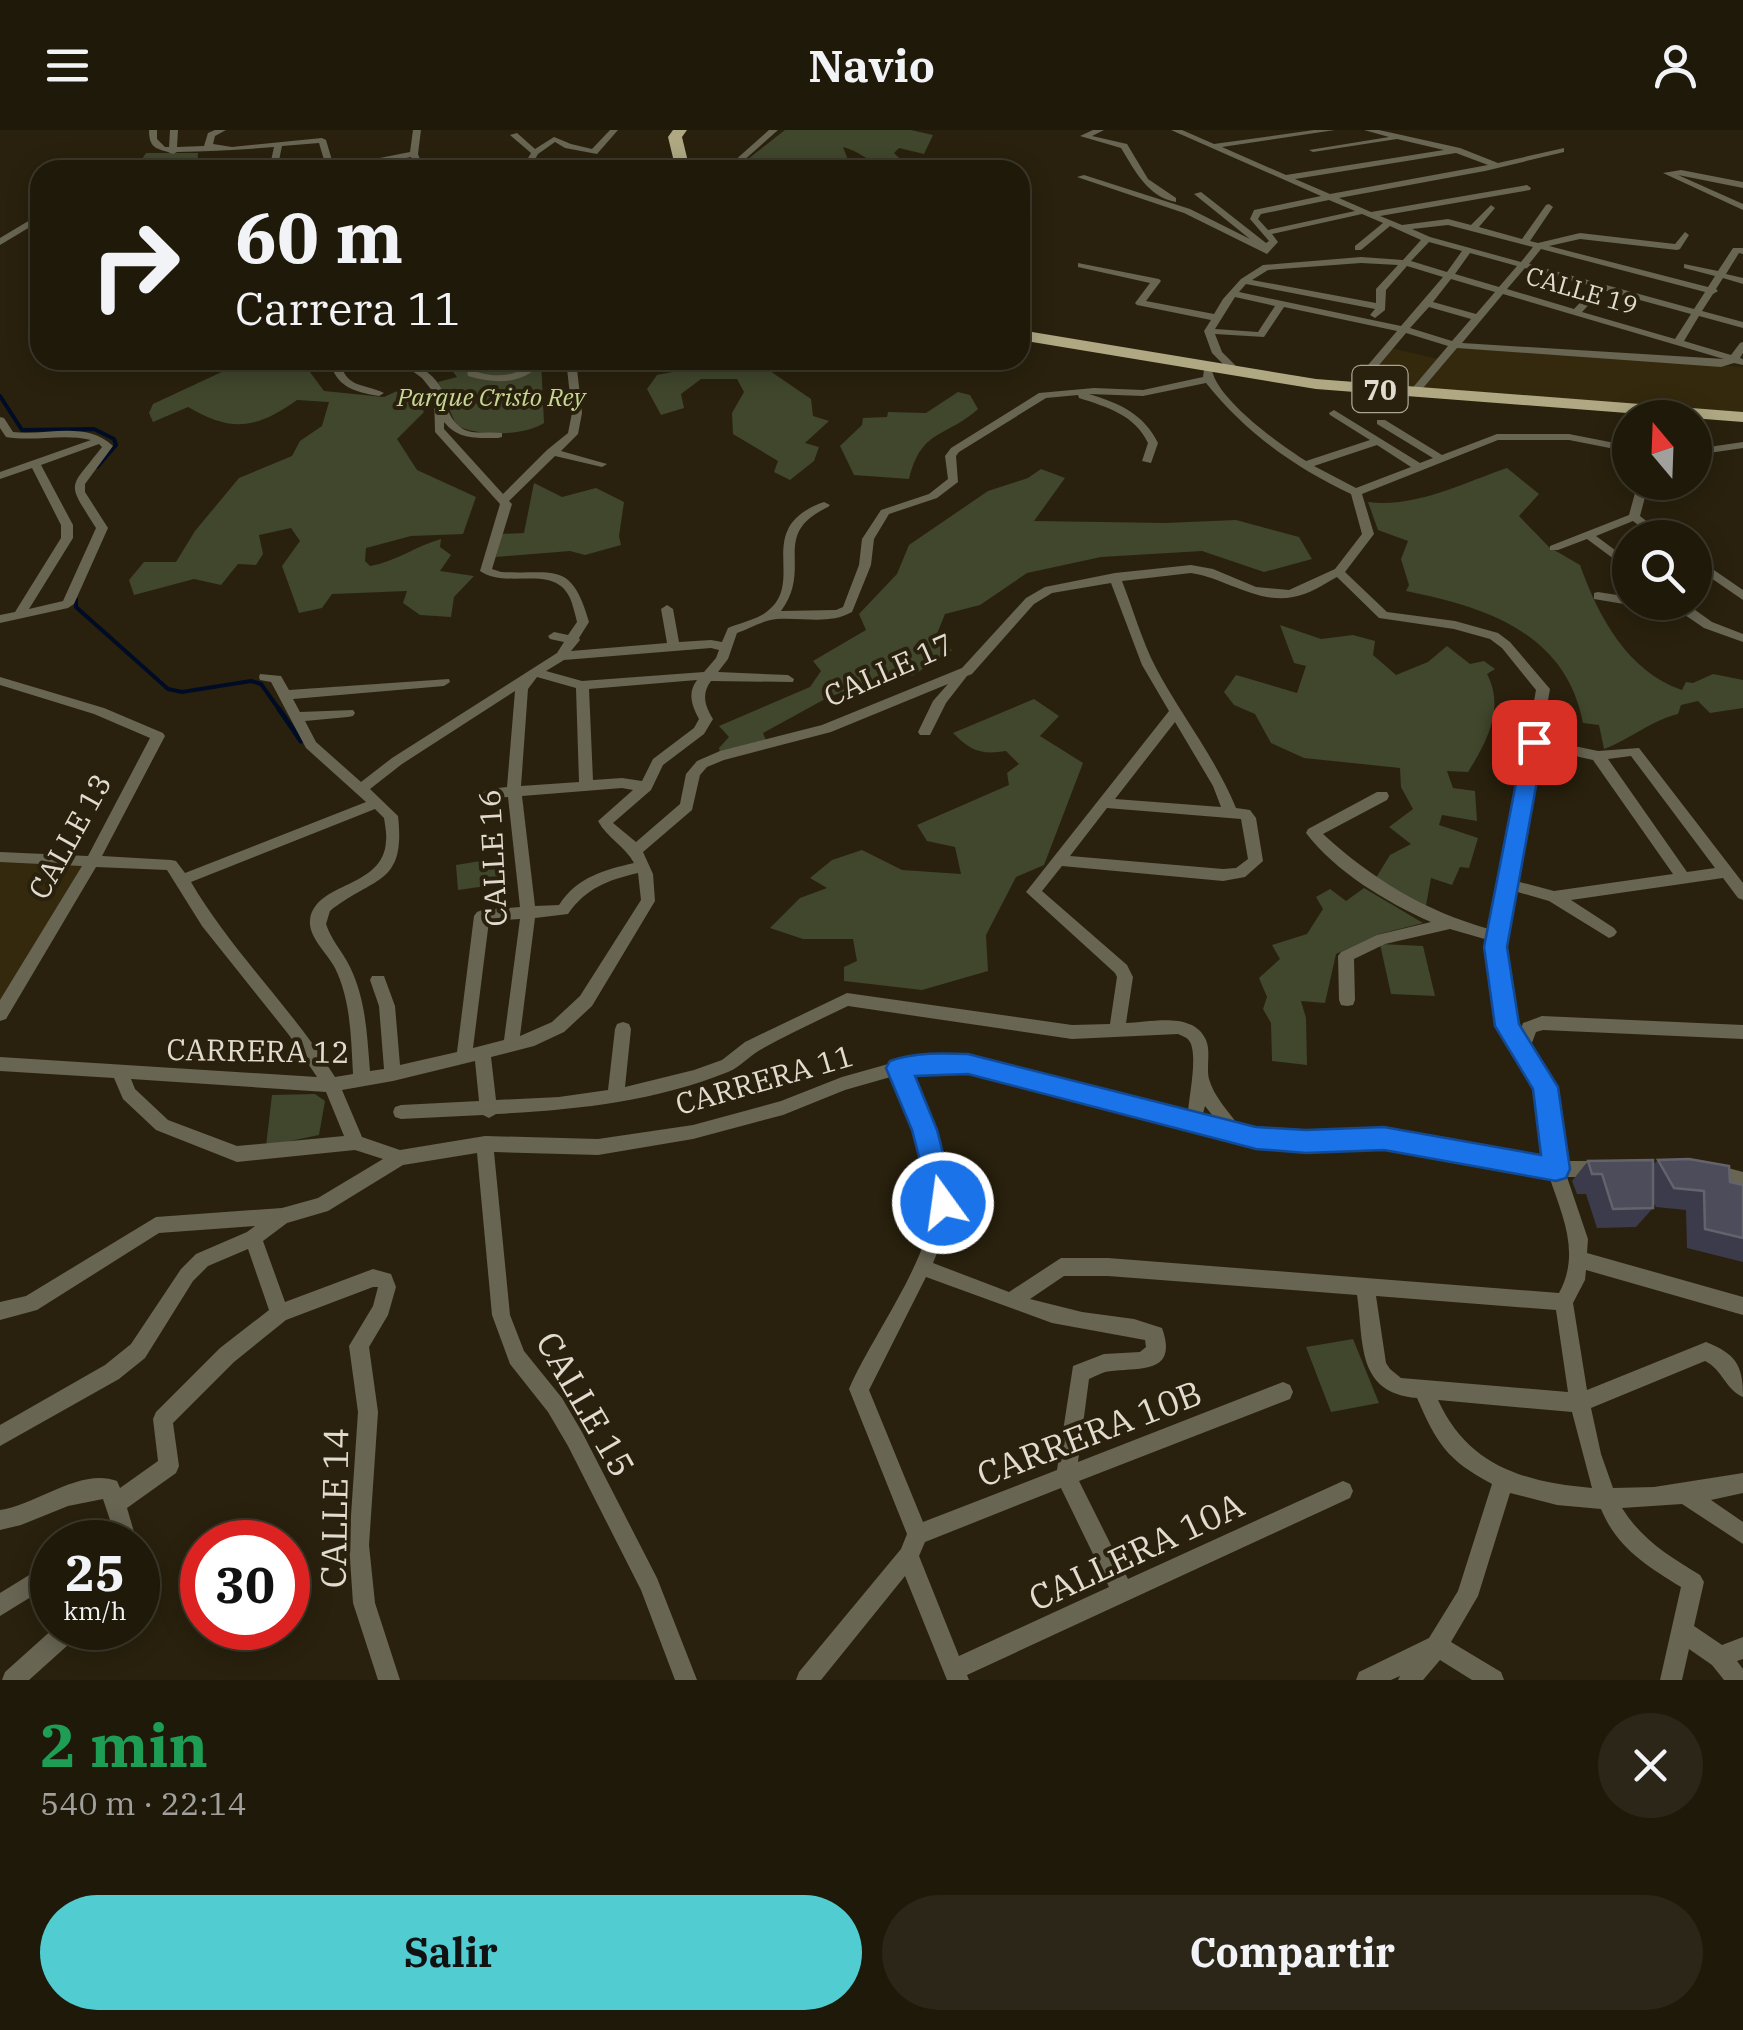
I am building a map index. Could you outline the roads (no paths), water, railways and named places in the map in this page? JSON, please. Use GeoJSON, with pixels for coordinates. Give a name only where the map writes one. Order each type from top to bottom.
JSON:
{"type":"FeatureCollection","features":[{"type":"Feature","properties":{"kind":"main road"},"geometry":{"type":"LineString","coordinates":[[680,130],[675,137],[681,160]]}},
{"type":"Feature","properties":{"kind":"main road","name":"70"},"geometry":{"type":"LineString","coordinates":[[1030,337],[1208,374],[1237,372],[1355,387],[1743,417]]}},
{"type":"Feature","properties":{"kind":"street"},"geometry":{"type":"LineString","coordinates":[[152,130],[157,145],[174,152],[322,140],[329,160]]}},
{"type":"Feature","properties":{"kind":"street"},"geometry":{"type":"LineString","coordinates":[[174,130],[174,152]]}},
{"type":"Feature","properties":{"kind":"street"},"geometry":{"type":"LineString","coordinates":[[212,148],[207,142],[212,132],[222,130]]}},
{"type":"Feature","properties":{"kind":"street"},"geometry":{"type":"LineString","coordinates":[[416,160],[417,130]]}},
{"type":"Feature","properties":{"kind":"street"},"geometry":{"type":"LineString","coordinates":[[594,152],[614,130]]}},
{"type":"Feature","properties":{"kind":"street"},"geometry":{"type":"LineString","coordinates":[[740,160],[774,130]]}},
{"type":"Feature","properties":{"kind":"street"},"geometry":{"type":"LineString","coordinates":[[1100,130],[1084,136],[1124,146],[1150,186],[1201,218]]}},
{"type":"Feature","properties":{"kind":"street"},"geometry":{"type":"LineString","coordinates":[[1177,131],[1190,130]]}},
{"type":"Feature","properties":{"kind":"street"},"geometry":{"type":"LineString","coordinates":[[1211,147],[1331,130]]}},
{"type":"Feature","properties":{"kind":"street"},"geometry":{"type":"LineString","coordinates":[[1368,130],[1457,150],[1501,168]]}},
{"type":"Feature","properties":{"kind":"street"},"geometry":{"type":"LineString","coordinates":[[1177,131],[1427,239],[1743,325]]}},
{"type":"Feature","properties":{"kind":"street"},"geometry":{"type":"LineString","coordinates":[[514,135],[535,154]]}},
{"type":"Feature","properties":{"kind":"street"},"geometry":{"type":"LineString","coordinates":[[1293,136],[1338,169]]}},
{"type":"Feature","properties":{"kind":"street"},"geometry":{"type":"LineString","coordinates":[[531,160],[554,138],[594,152]]}},
{"type":"Feature","properties":{"kind":"street"},"geometry":{"type":"LineString","coordinates":[[1313,150],[1402,138]]}},
{"type":"Feature","properties":{"kind":"street"},"geometry":{"type":"LineString","coordinates":[[275,160],[278,144]]}},
{"type":"Feature","properties":{"kind":"street"},"geometry":{"type":"LineString","coordinates":[[1283,178],[1457,150]]}},
{"type":"Feature","properties":{"kind":"street"},"geometry":{"type":"LineString","coordinates":[[1266,249],[1274,242],[1254,218],[1257,212],[1324,196],[1501,168],[1561,150]]}},
{"type":"Feature","properties":{"kind":"street"},"geometry":{"type":"LineString","coordinates":[[594,152],[597,160]]}},
{"type":"Feature","properties":{"kind":"street"},"geometry":{"type":"LineString","coordinates":[[383,160],[414,154]]}},
{"type":"Feature","properties":{"kind":"street"},"geometry":{"type":"LineString","coordinates":[[1743,186],[1681,172],[1666,173],[1743,207]]}},
{"type":"Feature","properties":{"kind":"street"},"geometry":{"type":"LineString","coordinates":[[1081,176],[1201,218],[1266,249]]}},
{"type":"Feature","properties":{"kind":"street"},"geometry":{"type":"LineString","coordinates":[[1268,233],[1527,188]]}},
{"type":"Feature","properties":{"kind":"street"},"geometry":{"type":"LineString","coordinates":[[1198,194],[1266,249],[1269,267],[1244,281],[1209,331]]}},
{"type":"Feature","properties":{"kind":"street"},"geometry":{"type":"LineString","coordinates":[[1525,241],[1550,207]]}},
{"type":"Feature","properties":{"kind":"street"},"geometry":{"type":"LineString","coordinates":[[1474,228],[1491,208]]}},
{"type":"Feature","properties":{"kind":"street"},"geometry":{"type":"LineString","coordinates":[[1358,248],[1394,226],[1434,221],[1713,291]]}},
{"type":"Feature","properties":{"kind":"street"},"geometry":{"type":"LineString","coordinates":[[0,242],[30,224]]}},
{"type":"Feature","properties":{"kind":"street"},"geometry":{"type":"LineString","coordinates":[[1414,392],[1540,245],[1580,236],[1677,247],[1684,234]]}},
{"type":"Feature","properties":{"kind":"street"},"geometry":{"type":"LineString","coordinates":[[1367,324],[1380,306],[1381,289],[1427,239]]}},
{"type":"Feature","properties":{"kind":"street"},"geometry":{"type":"LineString","coordinates":[[1355,387],[1380,354],[1406,330],[1468,249]]}},
{"type":"Feature","properties":{"kind":"street"},"geometry":{"type":"LineString","coordinates":[[1677,344],[1740,251]]}},
{"type":"Feature","properties":{"kind":"street","name":"CALLE 19"},"geometry":{"type":"LineString","coordinates":[[1269,267],[1361,260],[1407,264],[1739,361]]}},
{"type":"Feature","properties":{"kind":"street"},"geometry":{"type":"LineString","coordinates":[[1081,265],[1156,280],[1140,303],[1217,318]]}},
{"type":"Feature","properties":{"kind":"street"},"geometry":{"type":"LineString","coordinates":[[1687,266],[1743,281]]}},
{"type":"Feature","properties":{"kind":"street"},"geometry":{"type":"LineString","coordinates":[[1636,295],[1653,275]]}},
{"type":"Feature","properties":{"kind":"street"},"geometry":{"type":"LineString","coordinates":[[1244,281],[1380,306]]}},
{"type":"Feature","properties":{"kind":"street"},"geometry":{"type":"LineString","coordinates":[[1576,314],[1602,285]]}},
{"type":"Feature","properties":{"kind":"street"},"geometry":{"type":"LineString","coordinates":[[1233,294],[1406,330],[1454,345],[1721,364],[1739,361],[1743,345]]}},
{"type":"Feature","properties":{"kind":"street"},"geometry":{"type":"LineString","coordinates":[[1427,303],[1478,318]]}},
{"type":"Feature","properties":{"kind":"street"},"geometry":{"type":"LineString","coordinates":[[1209,331],[1261,335],[1281,304]]}},
{"type":"Feature","properties":{"kind":"street"},"geometry":{"type":"LineString","coordinates":[[1209,331],[1217,353],[1237,372]]}},
{"type":"Feature","properties":{"kind":"street"},"geometry":{"type":"LineString","coordinates":[[340,370],[351,388],[379,394]]}},
{"type":"Feature","properties":{"kind":"street"},"geometry":{"type":"LineString","coordinates":[[360,790],[397,761],[561,656],[584,622],[580,601],[568,584],[554,576],[501,576],[486,571],[506,504],[439,430],[439,393],[417,370]]}},
{"type":"Feature","properties":{"kind":"street"},"geometry":{"type":"LineString","coordinates":[[471,370],[472,374],[492,380],[517,378],[529,370]]}},
{"type":"Feature","properties":{"kind":"street"},"geometry":{"type":"LineString","coordinates":[[504,500],[573,434],[577,414],[572,370]]}},
{"type":"Feature","properties":{"kind":"street"},"geometry":{"type":"LineString","coordinates":[[510,1046],[558,1027],[586,1001],[648,900],[648,882],[638,859],[610,833],[605,821],[646,788],[658,762],[699,731],[706,719],[696,696],[722,659],[732,630],[770,614],[839,614],[848,608],[865,565],[868,538],[880,518],[893,507],[933,496],[954,480],[950,456],[1036,398],[1070,392],[1144,393],[1208,374],[1244,417],[1304,465],[1356,492],[1483,440],[1527,435],[1612,446]]}},
{"type":"Feature","properties":{"kind":"street"},"geometry":{"type":"LineString","coordinates":[[1070,392],[1106,403],[1145,426],[1153,443],[1147,462]]}},
{"type":"Feature","properties":{"kind":"street"},"geometry":{"type":"LineString","coordinates":[[441,409],[455,432],[498,436]]}},
{"type":"Feature","properties":{"kind":"street"},"geometry":{"type":"LineString","coordinates":[[1334,413],[1419,467]]}},
{"type":"Feature","properties":{"kind":"street"},"geometry":{"type":"LineString","coordinates":[[0,420],[10,434],[22,438],[82,435],[106,442],[107,452],[84,473],[79,492],[102,528],[68,604],[0,619]]}},
{"type":"Feature","properties":{"kind":"street"},"geometry":{"type":"LineString","coordinates":[[1382,422],[1442,458]]}},
{"type":"Feature","properties":{"kind":"street"},"geometry":{"type":"LineString","coordinates":[[0,476],[101,440]]}},
{"type":"Feature","properties":{"kind":"street"},"geometry":{"type":"LineString","coordinates":[[1304,465],[1376,442]]}},
{"type":"Feature","properties":{"kind":"street"},"geometry":{"type":"LineString","coordinates":[[1712,450],[1743,445]]}},
{"type":"Feature","properties":{"kind":"street"},"geometry":{"type":"LineString","coordinates":[[551,452],[602,464]]}},
{"type":"Feature","properties":{"kind":"street"},"geometry":{"type":"LineString","coordinates":[[20,614],[67,538],[67,525],[35,463]]}},
{"type":"Feature","properties":{"kind":"street","name":"CALLE 17"},"geometry":{"type":"LineString","coordinates":[[638,859],[687,806],[693,774],[702,764],[826,729],[967,671],[1030,601],[1049,590],[1191,570],[1209,572],[1254,590],[1292,594],[1339,572],[1368,534],[1356,492]]}},
{"type":"Feature","properties":{"kind":"street"},"geometry":{"type":"LineString","coordinates":[[1634,517],[1639,500]]}},
{"type":"Feature","properties":{"kind":"street"},"geometry":{"type":"LineString","coordinates":[[770,614],[785,596],[790,582],[788,538],[808,511],[824,505]]}},
{"type":"Feature","properties":{"kind":"street"},"geometry":{"type":"LineString","coordinates":[[1554,548],[1634,517]]}},
{"type":"Feature","properties":{"kind":"street"},"geometry":{"type":"LineString","coordinates":[[1634,517],[1638,520]]}},
{"type":"Feature","properties":{"kind":"street"},"geometry":{"type":"LineString","coordinates":[[1588,535],[1612,553]]}},
{"type":"Feature","properties":{"kind":"street"},"geometry":{"type":"LineString","coordinates":[[1339,572],[1383,615],[1466,627],[1494,636],[1543,689],[1495,936],[1503,1008],[1507,1026],[1545,1087],[1556,1169],[1578,1239],[1576,1280],[1564,1302],[1580,1403],[1607,1501],[1625,1532],[1647,1554],[1693,1582],[1671,1680]]}},
{"type":"Feature","properties":{"kind":"street"},"geometry":{"type":"LineString","coordinates":[[1712,573],[1743,596]]}},
{"type":"Feature","properties":{"kind":"street"},"geometry":{"type":"LineString","coordinates":[[1116,578],[1148,664],[1230,812]]}},
{"type":"Feature","properties":{"kind":"street"},"geometry":{"type":"LineString","coordinates":[[1598,596],[1612,598]]}},
{"type":"Feature","properties":{"kind":"street"},"geometry":{"type":"LineString","coordinates":[[666,609],[674,648]]}},
{"type":"Feature","properties":{"kind":"street"},"geometry":{"type":"LineString","coordinates":[[1701,620],[1743,638]]}},
{"type":"Feature","properties":{"kind":"street"},"geometry":{"type":"LineString","coordinates":[[554,636],[574,640]]}},
{"type":"Feature","properties":{"kind":"street"},"geometry":{"type":"LineString","coordinates":[[561,656],[710,644],[725,647]]}},
{"type":"Feature","properties":{"kind":"street"},"geometry":{"type":"LineString","coordinates":[[925,732],[940,701],[967,671]]}},
{"type":"Feature","properties":{"kind":"street"},"geometry":{"type":"LineString","coordinates":[[537,673],[582,685],[764,676],[788,679]]}},
{"type":"Feature","properties":{"kind":"street","name":"CALLE 16"},"geometry":{"type":"LineString","coordinates":[[510,1046],[528,912],[514,791],[522,688],[537,673]]}},
{"type":"Feature","properties":{"kind":"street"},"geometry":{"type":"LineString","coordinates":[[265,677],[276,678],[311,745],[390,816],[394,854],[376,877],[326,906],[318,916],[317,926],[338,956],[357,1002],[362,1080]]}},
{"type":"Feature","properties":{"kind":"street","name":"CALLE 13"},"geometry":{"type":"LineString","coordinates":[[0,681],[100,711],[158,736],[91,863],[0,1014]]}},
{"type":"Feature","properties":{"kind":"street"},"geometry":{"type":"LineString","coordinates":[[287,695],[444,682]]}},
{"type":"Feature","properties":{"kind":"street"},"geometry":{"type":"LineString","coordinates":[[582,685],[586,786]]}},
{"type":"Feature","properties":{"kind":"street"},"geometry":{"type":"LineString","coordinates":[[1118,1030],[1125,977],[1121,969],[1034,892],[1176,710]]}},
{"type":"Feature","properties":{"kind":"street"},"geometry":{"type":"LineString","coordinates":[[296,717],[348,714]]}},
{"type":"Feature","properties":{"kind":"street"},"geometry":{"type":"LineString","coordinates":[[1534,742],[1598,756],[1634,751],[1743,894]]}},
{"type":"Feature","properties":{"kind":"street"},"geometry":{"type":"LineString","coordinates":[[1598,756],[1682,876]]}},
{"type":"Feature","properties":{"kind":"street"},"geometry":{"type":"LineString","coordinates":[[488,794],[622,783],[646,788]]}},
{"type":"Feature","properties":{"kind":"street"},"geometry":{"type":"LineString","coordinates":[[1382,796],[1313,833],[1361,876],[1413,910],[1446,924],[1495,936]]}},
{"type":"Feature","properties":{"kind":"street"},"geometry":{"type":"LineString","coordinates":[[184,879],[377,803]]}},
{"type":"Feature","properties":{"kind":"street"},"geometry":{"type":"LineString","coordinates":[[1059,860],[1223,875],[1240,873],[1256,861],[1249,818],[1230,812],[1104,803]]}},
{"type":"Feature","properties":{"kind":"street"},"geometry":{"type":"LineString","coordinates":[[0,858],[170,865],[184,879],[209,926],[268,997],[337,1094],[355,1142]]}},
{"type":"Feature","properties":{"kind":"street"},"geometry":{"type":"LineString","coordinates":[[464,1057],[482,916],[563,910],[570,898],[595,876],[638,859]]}},
{"type":"Feature","properties":{"kind":"street"},"geometry":{"type":"LineString","coordinates":[[1554,896],[1726,872]]}},
{"type":"Feature","properties":{"kind":"street"},"geometry":{"type":"LineString","coordinates":[[1508,884],[1554,896],[1609,932]]}},
{"type":"Feature","properties":{"kind":"street"},"geometry":{"type":"LineString","coordinates":[[1348,1000],[1346,956],[1382,939],[1446,924]]}},
{"type":"Feature","properties":{"kind":"street"},"geometry":{"type":"LineString","coordinates":[[378,980],[387,1006],[393,1074]]}},
{"type":"Feature","properties":{"kind":"street"},"geometry":{"type":"LineString","coordinates":[[401,1112],[489,1110],[616,1096],[728,1066],[751,1047],[848,999],[1072,1032],[1179,1027],[1192,1033],[1199,1043],[1196,1112]]}},
{"type":"Feature","properties":{"kind":"street"},"geometry":{"type":"LineString","coordinates":[[1522,1048],[1529,1028],[1542,1023],[1743,1032]]}},
{"type":"Feature","properties":{"kind":"street"},"geometry":{"type":"LineString","coordinates":[[616,1096],[623,1030]]}},
{"type":"Feature","properties":{"kind":"street","name":"CARRERA 12"},"geometry":{"type":"LineString","coordinates":[[0,1064],[330,1085],[510,1046]]}},
{"type":"Feature","properties":{"kind":"street"},"geometry":{"type":"LineString","coordinates":[[482,1052],[489,1110]]}},
{"type":"Feature","properties":{"kind":"street","name":"CARRERA 11"},"geometry":{"type":"LineString","coordinates":[[0,1312],[30,1304],[156,1225],[282,1216],[322,1205],[400,1158],[485,1144],[598,1147],[692,1132],[783,1108],[842,1084],[934,1063],[968,1064],[1236,1134],[1306,1141],[1384,1138],[1556,1169],[1625,1168]]}},
{"type":"Feature","properties":{"kind":"street"},"geometry":{"type":"LineString","coordinates":[[807,1680],[908,1556],[918,1534],[859,1389],[922,1267],[943,1203],[924,1130],[899,1068]]}},
{"type":"Feature","properties":{"kind":"street"},"geometry":{"type":"LineString","coordinates":[[120,1074],[129,1094],[162,1125],[237,1154],[355,1142],[400,1158]]}},
{"type":"Feature","properties":{"kind":"street"},"geometry":{"type":"LineString","coordinates":[[1200,1077],[1208,1096],[1236,1134]]}},
{"type":"Feature","properties":{"kind":"street","name":"CALLE 15"},"geometry":{"type":"LineString","coordinates":[[485,1144],[501,1315],[517,1356],[575,1438],[650,1585],[686,1680]]}},
{"type":"Feature","properties":{"kind":"street"},"geometry":{"type":"LineString","coordinates":[[1688,1169],[1743,1180]]}},
{"type":"Feature","properties":{"kind":"street","name":"CARRERA 11"},"geometry":{"type":"LineString","coordinates":[[253,1238],[282,1216]]}},
{"type":"Feature","properties":{"kind":"street"},"geometry":{"type":"LineString","coordinates":[[0,1436],[112,1372],[138,1351],[187,1275],[202,1260],[253,1238],[280,1313],[227,1356],[162,1419],[169,1466],[118,1502]]}},
{"type":"Feature","properties":{"kind":"street"},"geometry":{"type":"LineString","coordinates":[[1577,1259],[1743,1306]]}},
{"type":"Feature","properties":{"kind":"street"},"geometry":{"type":"LineString","coordinates":[[1011,1301],[1061,1267],[1108,1266],[1564,1302]]}},
{"type":"Feature","properties":{"kind":"street"},"geometry":{"type":"LineString","coordinates":[[922,1267],[1011,1301],[1100,1326],[1134,1326],[1155,1334],[1156,1351],[1144,1361],[1104,1362],[1080,1372],[1066,1476],[1123,1592]]}},
{"type":"Feature","properties":{"kind":"street","name":"CALLE 14"},"geometry":{"type":"LineString","coordinates":[[280,1313],[373,1278],[384,1280],[387,1287],[381,1309],[360,1346],[368,1412],[358,1544],[364,1603],[389,1680]]}},
{"type":"Feature","properties":{"kind":"street"},"geometry":{"type":"LineString","coordinates":[[1366,1287],[1377,1364],[1383,1376],[1398,1387],[1580,1403],[1706,1351],[1720,1358],[1743,1386]]}},
{"type":"Feature","properties":{"kind":"street"},"geometry":{"type":"LineString","coordinates":[[1423,1390],[1430,1418],[1474,1467],[1548,1493],[1607,1501],[1688,1496],[1743,1484]]}},
{"type":"Feature","properties":{"kind":"street","name":"CARRERA 10B"},"geometry":{"type":"LineString","coordinates":[[918,1534],[1283,1392]]}},
{"type":"Feature","properties":{"kind":"street"},"geometry":{"type":"LineString","coordinates":[[1409,1680],[1437,1646],[1467,1596],[1504,1479]]}},
{"type":"Feature","properties":{"kind":"street"},"geometry":{"type":"LineString","coordinates":[[0,1520],[19,1518],[50,1502],[88,1490],[110,1488],[122,1520]]}},
{"type":"Feature","properties":{"kind":"street","name":"CALLERA 10A"},"geometry":{"type":"LineString","coordinates":[[956,1675],[1123,1592],[1344,1491]]}},
{"type":"Feature","properties":{"kind":"street"},"geometry":{"type":"LineString","coordinates":[[1688,1496],[1743,1534]]}},
{"type":"Feature","properties":{"kind":"street"},"geometry":{"type":"LineString","coordinates":[[908,1556],[956,1675]]}},
{"type":"Feature","properties":{"kind":"street"},"geometry":{"type":"LineString","coordinates":[[0,1606],[30,1586]]}},
{"type":"Feature","properties":{"kind":"street"},"geometry":{"type":"LineString","coordinates":[[1684,1632],[1720,1657],[1738,1680]]}},
{"type":"Feature","properties":{"kind":"street"},"geometry":{"type":"LineString","coordinates":[[1367,1680],[1437,1646]]}},
{"type":"Feature","properties":{"kind":"street"},"geometry":{"type":"LineString","coordinates":[[1437,1646],[1493,1680]]}},
{"type":"Feature","properties":{"kind":"street"},"geometry":{"type":"LineString","coordinates":[[1720,1657],[1743,1648]]}},
{"type":"Feature","properties":{"kind":"street"},"geometry":{"type":"LineString","coordinates":[[14,1680],[46,1650]]}},
{"type":"Feature","properties":{"kind":"waterway"},"geometry":{"type":"LineString","coordinates":[[0,396],[22,430],[94,429],[114,439],[116,445],[97,467]]}},
{"type":"Feature","properties":{"kind":"waterway"},"geometry":{"type":"LineString","coordinates":[[76,599],[76,607],[168,689],[182,692],[251,681],[261,684],[281,712]]}},
{"type":"Feature","properties":{"kind":"waterway"},"geometry":{"type":"LineString","coordinates":[[279,709],[301,741]]}},
{"type":"Feature","properties":{"kind":"park label","name":"Parque Cristo Rey"},"geometry":{"type":"Point","coordinates":[491,396]}}]}
